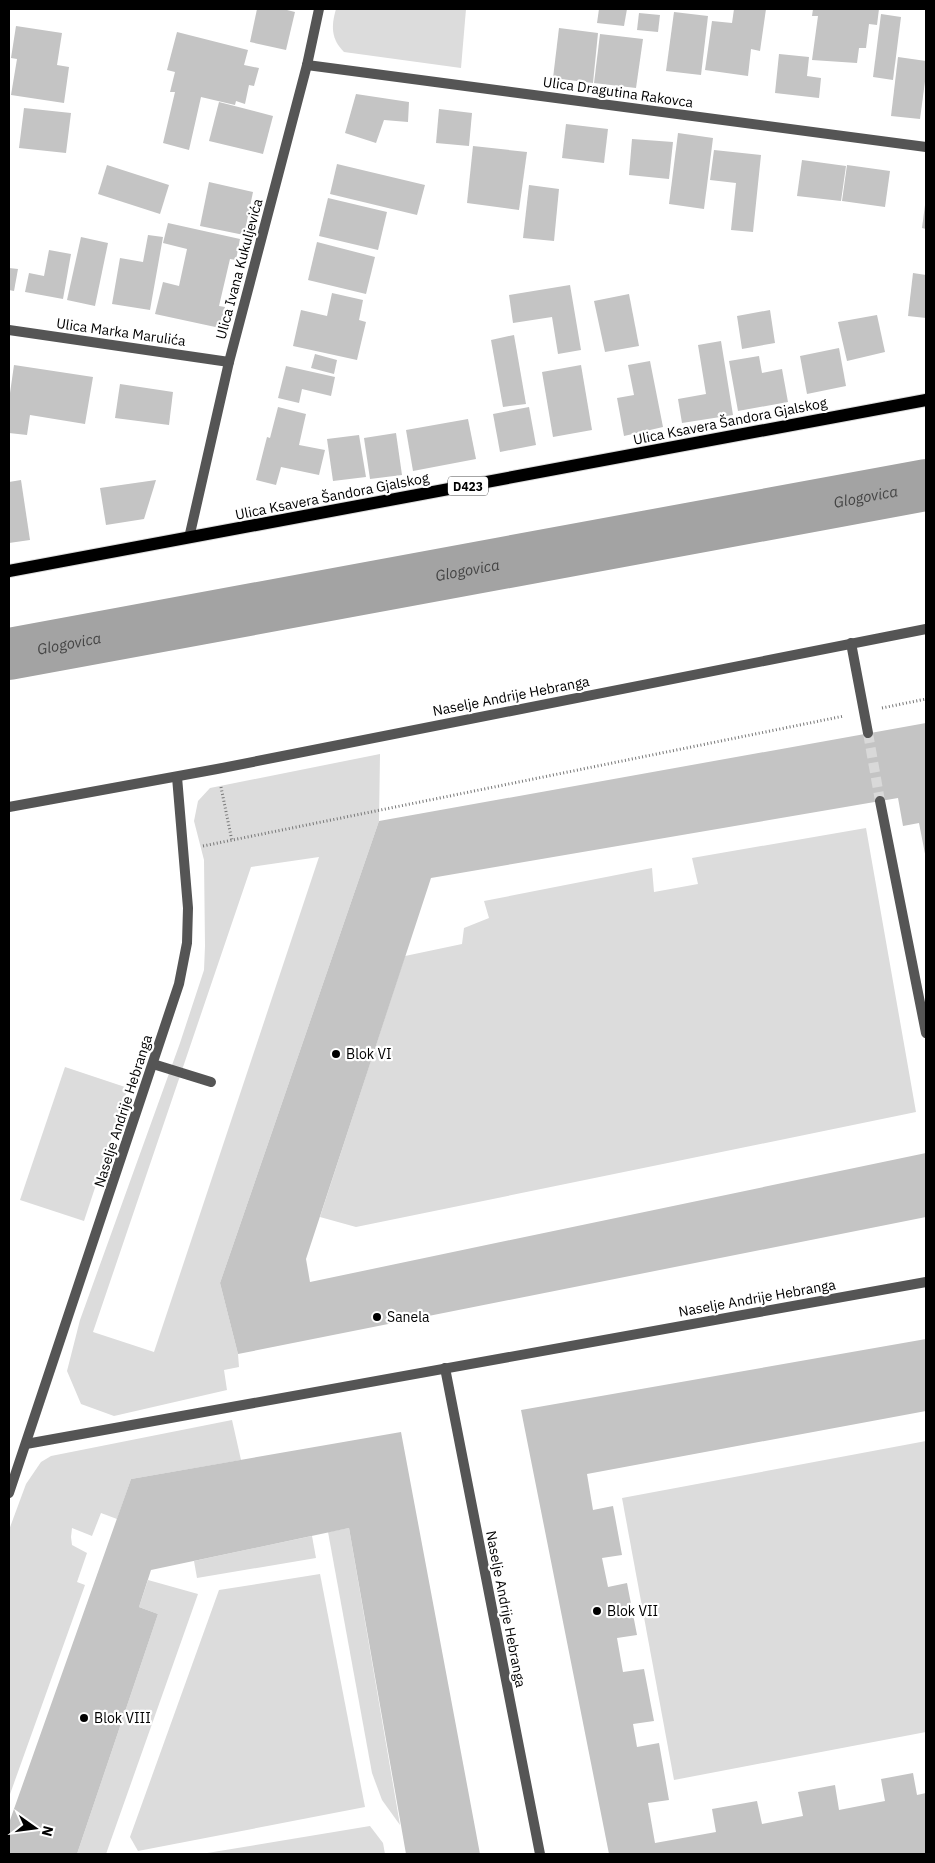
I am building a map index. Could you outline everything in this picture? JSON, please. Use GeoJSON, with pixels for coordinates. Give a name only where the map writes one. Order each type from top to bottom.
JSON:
{"type":"FeatureCollection","features":[{"type":"Feature","properties":{"kind":"main road","name":"Ulica Ksavera Šandora Gjalskog"},"geometry":{"type":"LineString","coordinates":[[9,571],[926,400]]}},
{"type":"Feature","properties":{"kind":"street","name":"Ulica Ivana Kukuljevića"},"geometry":{"type":"LineString","coordinates":[[189,538],[229,362],[320,9]]}},
{"type":"Feature","properties":{"kind":"street","name":"Ulica Dragutina Rakovca"},"geometry":{"type":"LineString","coordinates":[[307,65],[926,147]]}},
{"type":"Feature","properties":{"kind":"street","name":"Ulica Marka Marulića"},"geometry":{"type":"LineString","coordinates":[[9,330],[229,362]]}},
{"type":"Feature","properties":{"kind":"street","name":"Naselje Andrije Hebranga"},"geometry":{"type":"LineString","coordinates":[[9,807],[176,777],[926,629]]}},
{"type":"Feature","properties":{"kind":"street"},"geometry":{"type":"LineString","coordinates":[[850,643],[868,733]]}},
{"type":"Feature","properties":{"kind":"street","name":"Naselje Andrije Hebranga"},"geometry":{"type":"LineString","coordinates":[[9,1493],[179,984],[186,943],[188,908],[176,777]]}},
{"type":"Feature","properties":{"kind":"street"},"geometry":{"type":"LineString","coordinates":[[880,801],[926,1034]]}},
{"type":"Feature","properties":{"kind":"street"},"geometry":{"type":"LineString","coordinates":[[153,1064],[211,1082]]}},
{"type":"Feature","properties":{"kind":"street","name":"Naselje Andrije Hebranga"},"geometry":{"type":"LineString","coordinates":[[26,1444],[926,1282]]}},
{"type":"Feature","properties":{"kind":"street","name":"Naselje Andrije Hebranga"},"geometry":{"type":"LineString","coordinates":[[445,1368],[540,1854]]}},
{"type":"Feature","properties":{"kind":"path"},"geometry":{"type":"LineString","coordinates":[[183,851],[926,699]]}},
{"type":"Feature","properties":{"kind":"path"},"geometry":{"type":"LineString","coordinates":[[217,769],[232,841]]}},
{"type":"Feature","properties":{"kind":"shaded area"},"geometry":{"type":"Polygon","coordinates":[[[336,9],[466,9],[461,68],[344,52],[334,37],[333,32],[336,9]]]}},
{"type":"Feature","properties":{"kind":"shaded area"},"geometry":{"type":"Polygon","coordinates":[[[380,754],[379,821],[220,1283],[238,1354],[239,1367],[224,1370],[227,1390],[114,1416],[81,1404],[67,1371],[80,1320],[180,1043],[204,970],[204,860],[194,821],[198,801],[210,788],[380,754]],[[319,857],[251,867],[93,1332],[154,1352],[319,857]]]}},
{"type":"Feature","properties":{"kind":"shaded area"},"geometry":{"type":"Polygon","coordinates":[[[866,828],[916,1112],[356,1227],[320,1217],[405,956],[462,944],[464,928],[489,918],[484,901],[652,868],[654,892],[698,884],[692,858],[866,828]]]}},
{"type":"Feature","properties":{"kind":"shaded area"},"geometry":{"type":"Polygon","coordinates":[[[65,1067],[128,1088],[84,1221],[20,1200],[65,1067]]]}},
{"type":"Feature","properties":{"kind":"shaded area"},"geometry":{"type":"Polygon","coordinates":[[[232,1420],[241,1460],[131,1479],[117,1519],[101,1513],[92,1536],[72,1528],[72,1545],[87,1553],[77,1582],[85,1585],[9,1797],[9,1530],[26,1484],[41,1462],[51,1456],[232,1420]]]}},
{"type":"Feature","properties":{"kind":"shaded area"},"geometry":{"type":"Polygon","coordinates":[[[926,1441],[926,1732],[674,1780],[622,1498],[926,1441]]]}},
{"type":"Feature","properties":{"kind":"shaded area"},"geometry":{"type":"Polygon","coordinates":[[[349,1528],[400,1825],[382,1800],[372,1773],[328,1532],[349,1528]]]}},
{"type":"Feature","properties":{"kind":"shaded area"},"geometry":{"type":"Polygon","coordinates":[[[312,1536],[316,1558],[197,1578],[194,1561],[312,1536]]]}},
{"type":"Feature","properties":{"kind":"shaded area"},"geometry":{"type":"Polygon","coordinates":[[[320,1574],[365,1807],[138,1851],[130,1837],[219,1590],[320,1574]]]}},
{"type":"Feature","properties":{"kind":"shaded area"},"geometry":{"type":"Polygon","coordinates":[[[148,1580],[198,1594],[106,1854],[77,1854],[158,1614],[139,1607],[148,1580]]]}},
{"type":"Feature","properties":{"kind":"shaded area"},"geometry":{"type":"Polygon","coordinates":[[[370,1826],[383,1843],[385,1854],[201,1854],[370,1826]]]}},
{"type":"Feature","properties":{"kind":"building"},"geometry":{"type":"Polygon","coordinates":[[[257,9],[283,9],[295,12],[286,50],[250,42],[257,9]]]}},
{"type":"Feature","properties":{"kind":"building"},"geometry":{"type":"Polygon","coordinates":[[[599,9],[627,9],[624,26],[597,23],[599,9]]]}},
{"type":"Feature","properties":{"kind":"building"},"geometry":{"type":"Polygon","coordinates":[[[734,9],[766,9],[760,51],[751,49],[748,76],[705,70],[712,21],[732,23],[734,9]]]}},
{"type":"Feature","properties":{"kind":"building"},"geometry":{"type":"Polygon","coordinates":[[[813,9],[879,9],[877,25],[869,24],[866,48],[859,48],[857,63],[812,60],[818,16],[812,16],[813,9]]]}},
{"type":"Feature","properties":{"kind":"building"},"geometry":{"type":"Polygon","coordinates":[[[674,12],[708,16],[701,75],[666,71],[674,12]]]}},
{"type":"Feature","properties":{"kind":"building"},"geometry":{"type":"Polygon","coordinates":[[[639,13],[660,15],[658,32],[637,30],[639,13]]]}},
{"type":"Feature","properties":{"kind":"building"},"geometry":{"type":"Polygon","coordinates":[[[881,14],[901,17],[893,80],[873,77],[881,14]]]}},
{"type":"Feature","properties":{"kind":"building"},"geometry":{"type":"Polygon","coordinates":[[[16,26],[62,33],[57,65],[69,67],[64,103],[11,95],[17,59],[11,58],[16,26]]]}},
{"type":"Feature","properties":{"kind":"building"},"geometry":{"type":"Polygon","coordinates":[[[559,28],[598,33],[593,83],[553,78],[559,28]]]}},
{"type":"Feature","properties":{"kind":"building"},"geometry":{"type":"Polygon","coordinates":[[[177,32],[248,50],[244,65],[259,68],[254,86],[249,85],[245,104],[236,101],[235,105],[201,97],[189,150],[163,143],[175,92],[170,92],[175,72],[167,70],[177,32]]]}},
{"type":"Feature","properties":{"kind":"building"},"geometry":{"type":"Polygon","coordinates":[[[600,34],[643,39],[636,88],[594,83],[600,34]]]}},
{"type":"Feature","properties":{"kind":"building"},"geometry":{"type":"Polygon","coordinates":[[[779,54],[809,57],[807,76],[821,78],[819,98],[775,93],[779,54]]]}},
{"type":"Feature","properties":{"kind":"building"},"geometry":{"type":"Polygon","coordinates":[[[898,57],[926,61],[920,119],[891,116],[898,57]]]}},
{"type":"Feature","properties":{"kind":"building"},"geometry":{"type":"Polygon","coordinates":[[[356,94],[409,102],[408,122],[384,120],[376,143],[345,133],[356,94]]]}},
{"type":"Feature","properties":{"kind":"building"},"geometry":{"type":"Polygon","coordinates":[[[219,102],[273,116],[263,154],[209,141],[219,102]]]}},
{"type":"Feature","properties":{"kind":"building"},"geometry":{"type":"Polygon","coordinates":[[[24,108],[71,113],[66,153],[19,148],[24,108]]]}},
{"type":"Feature","properties":{"kind":"building"},"geometry":{"type":"Polygon","coordinates":[[[439,109],[472,113],[469,146],[436,143],[439,109]]]}},
{"type":"Feature","properties":{"kind":"building"},"geometry":{"type":"Polygon","coordinates":[[[566,124],[608,129],[604,163],[562,158],[566,124]]]}},
{"type":"Feature","properties":{"kind":"building"},"geometry":{"type":"Polygon","coordinates":[[[678,133],[713,138],[704,209],[669,204],[678,133]]]}},
{"type":"Feature","properties":{"kind":"building"},"geometry":{"type":"Polygon","coordinates":[[[632,139],[673,142],[669,179],[629,175],[632,139]]]}},
{"type":"Feature","properties":{"kind":"building"},"geometry":{"type":"Polygon","coordinates":[[[473,146],[527,152],[519,210],[467,203],[473,146]]]}},
{"type":"Feature","properties":{"kind":"building"},"geometry":{"type":"Polygon","coordinates":[[[714,150],[761,155],[753,232],[731,230],[736,183],[710,180],[714,150]]]}},
{"type":"Feature","properties":{"kind":"building"},"geometry":{"type":"Polygon","coordinates":[[[802,160],[846,166],[841,201],[797,196],[802,160]]]}},
{"type":"Feature","properties":{"kind":"building"},"geometry":{"type":"Polygon","coordinates":[[[337,164],[425,185],[417,215],[330,194],[337,164]]]}},
{"type":"Feature","properties":{"kind":"building"},"geometry":{"type":"Polygon","coordinates":[[[107,165],[169,185],[160,214],[98,194],[107,165]]]}},
{"type":"Feature","properties":{"kind":"building"},"geometry":{"type":"Polygon","coordinates":[[[847,165],[890,171],[885,207],[842,201],[847,165]]]}},
{"type":"Feature","properties":{"kind":"building"},"geometry":{"type":"Polygon","coordinates":[[[209,182],[253,192],[244,235],[200,226],[209,182]]]}},
{"type":"Feature","properties":{"kind":"building"},"geometry":{"type":"Polygon","coordinates":[[[529,185],[559,189],[554,241],[523,238],[529,185]]]}},
{"type":"Feature","properties":{"kind":"building"},"geometry":{"type":"Polygon","coordinates":[[[328,198],[387,212],[378,250],[319,236],[328,198]]]}},
{"type":"Feature","properties":{"kind":"building"},"geometry":{"type":"Polygon","coordinates":[[[926,205],[926,229],[922,228],[926,205]]]}},
{"type":"Feature","properties":{"kind":"building"},"geometry":{"type":"Polygon","coordinates":[[[168,223],[240,239],[236,260],[230,259],[219,306],[225,307],[220,328],[155,314],[163,282],[179,286],[187,249],[163,243],[168,223]]]}},
{"type":"Feature","properties":{"kind":"building"},"geometry":{"type":"Polygon","coordinates":[[[148,235],[163,237],[150,310],[112,304],[120,258],[143,262],[148,235]]]}},
{"type":"Feature","properties":{"kind":"building"},"geometry":{"type":"Polygon","coordinates":[[[81,237],[108,243],[95,306],[67,300],[81,237]]]}},
{"type":"Feature","properties":{"kind":"building"},"geometry":{"type":"Polygon","coordinates":[[[317,242],[375,257],[366,294],[308,280],[317,242]]]}},
{"type":"Feature","properties":{"kind":"building"},"geometry":{"type":"Polygon","coordinates":[[[49,250],[71,254],[63,299],[25,292],[29,273],[44,276],[49,250]]]}},
{"type":"Feature","properties":{"kind":"building"},"geometry":{"type":"Polygon","coordinates":[[[9,268],[18,269],[14,291],[9,290],[9,268]]]}},
{"type":"Feature","properties":{"kind":"building"},"geometry":{"type":"Polygon","coordinates":[[[913,273],[926,275],[926,318],[908,316],[913,273]]]}},
{"type":"Feature","properties":{"kind":"building"},"geometry":{"type":"Polygon","coordinates":[[[570,285],[581,350],[558,354],[552,317],[513,323],[509,295],[570,285]]]}},
{"type":"Feature","properties":{"kind":"building"},"geometry":{"type":"Polygon","coordinates":[[[332,293],[363,300],[359,320],[366,322],[357,360],[293,346],[301,310],[327,316],[332,293]]]}},
{"type":"Feature","properties":{"kind":"building"},"geometry":{"type":"Polygon","coordinates":[[[629,294],[639,346],[605,352],[594,301],[629,294]]]}},
{"type":"Feature","properties":{"kind":"building"},"geometry":{"type":"Polygon","coordinates":[[[770,310],[775,343],[742,349],[737,316],[770,310]]]}},
{"type":"Feature","properties":{"kind":"building"},"geometry":{"type":"Polygon","coordinates":[[[877,315],[885,352],[847,361],[838,322],[877,315]]]}},
{"type":"Feature","properties":{"kind":"building"},"geometry":{"type":"Polygon","coordinates":[[[514,335],[526,404],[503,407],[491,340],[514,335]]]}},
{"type":"Feature","properties":{"kind":"building"},"geometry":{"type":"Polygon","coordinates":[[[721,341],[733,415],[682,423],[678,399],[706,394],[698,345],[721,341]]]}},
{"type":"Feature","properties":{"kind":"building"},"geometry":{"type":"Polygon","coordinates":[[[839,348],[846,386],[807,394],[800,356],[839,348]]]}},
{"type":"Feature","properties":{"kind":"building"},"geometry":{"type":"Polygon","coordinates":[[[315,354],[337,360],[334,374],[311,368],[315,354]]]}},
{"type":"Feature","properties":{"kind":"building"},"geometry":{"type":"Polygon","coordinates":[[[759,356],[762,373],[782,369],[788,402],[738,411],[729,361],[759,356]]]}},
{"type":"Feature","properties":{"kind":"building"},"geometry":{"type":"Polygon","coordinates":[[[650,361],[663,427],[624,436],[617,398],[634,395],[628,365],[650,361]]]}},
{"type":"Feature","properties":{"kind":"building"},"geometry":{"type":"Polygon","coordinates":[[[14,365],[93,377],[85,424],[30,415],[27,435],[9,433],[9,400],[14,365]]]}},
{"type":"Feature","properties":{"kind":"building"},"geometry":{"type":"Polygon","coordinates":[[[581,365],[592,430],[553,437],[542,372],[581,365]]]}},
{"type":"Feature","properties":{"kind":"building"},"geometry":{"type":"Polygon","coordinates":[[[286,366],[335,377],[331,396],[302,389],[299,403],[278,398],[286,366]]]}},
{"type":"Feature","properties":{"kind":"building"},"geometry":{"type":"Polygon","coordinates":[[[120,384],[173,392],[169,425],[115,418],[120,384]]]}},
{"type":"Feature","properties":{"kind":"building"},"geometry":{"type":"Polygon","coordinates":[[[278,407],[306,414],[299,445],[325,450],[319,475],[281,467],[276,485],[256,480],[267,437],[270,438],[278,407]]]}},
{"type":"Feature","properties":{"kind":"building"},"geometry":{"type":"Polygon","coordinates":[[[529,407],[536,445],[500,452],[493,414],[529,407]]]}},
{"type":"Feature","properties":{"kind":"building"},"geometry":{"type":"Polygon","coordinates":[[[468,419],[476,459],[413,471],[406,430],[468,419]]]}},
{"type":"Feature","properties":{"kind":"building"},"geometry":{"type":"Polygon","coordinates":[[[396,433],[402,475],[370,479],[364,438],[396,433]]]}},
{"type":"Feature","properties":{"kind":"building"},"geometry":{"type":"Polygon","coordinates":[[[359,435],[366,477],[333,481],[327,439],[359,435]]]}},
{"type":"Feature","properties":{"kind":"building"},"geometry":{"type":"Polygon","coordinates":[[[21,480],[30,540],[9,543],[9,482],[21,480]]]}},
{"type":"Feature","properties":{"kind":"building"},"geometry":{"type":"Polygon","coordinates":[[[156,480],[144,519],[106,525],[100,488],[156,480]]]}},
{"type":"Feature","properties":{"kind":"building","name":"Blok VI"},"geometry":{"type":"Polygon","coordinates":[[[926,723],[926,859],[919,823],[903,826],[898,798],[431,878],[306,1259],[310,1282],[926,1153],[926,1217],[238,1354],[220,1283],[379,821],[926,723]]]}},
{"type":"Feature","properties":{"kind":"building","name":"Blok VII"},"geometry":{"type":"Polygon","coordinates":[[[926,1339],[926,1411],[587,1474],[593,1510],[613,1506],[622,1555],[602,1558],[608,1587],[627,1583],[637,1635],[617,1638],[623,1672],[644,1669],[654,1721],[633,1724],[637,1747],[659,1743],[669,1800],[648,1803],[655,1843],[716,1832],[712,1809],[757,1801],[762,1824],[803,1816],[798,1792],[835,1785],[839,1810],[885,1801],[881,1779],[913,1773],[917,1795],[926,1793],[926,1854],[609,1854],[521,1410],[926,1339]]]}},
{"type":"Feature","properties":{"kind":"building","name":"Blok VIII"},"geometry":{"type":"Polygon","coordinates":[[[401,1432],[480,1854],[406,1854],[349,1528],[151,1570],[139,1607],[158,1614],[77,1854],[9,1854],[9,1823],[131,1479],[401,1432]]]}},
{"type":"Feature","properties":{"kind":"waterway","name":"Glogovica"},"geometry":{"type":"LineString","coordinates":[[9,654],[926,485]]}},
{"type":"Feature","properties":{"kind":"tunnel"},"geometry":{"type":"LineString","coordinates":[[868,733],[880,801]]}},
{"type":"Feature","properties":{"kind":"place","name":"Blok VI"},"geometry":{"type":"Point","coordinates":[336,1054]}},
{"type":"Feature","properties":{"kind":"place","name":"Sanela"},"geometry":{"type":"Point","coordinates":[377,1317]}},
{"type":"Feature","properties":{"kind":"place","name":"Blok VII"},"geometry":{"type":"Point","coordinates":[597,1611]}},
{"type":"Feature","properties":{"kind":"place","name":"Blok VIII"},"geometry":{"type":"Point","coordinates":[84,1718]}}]}
